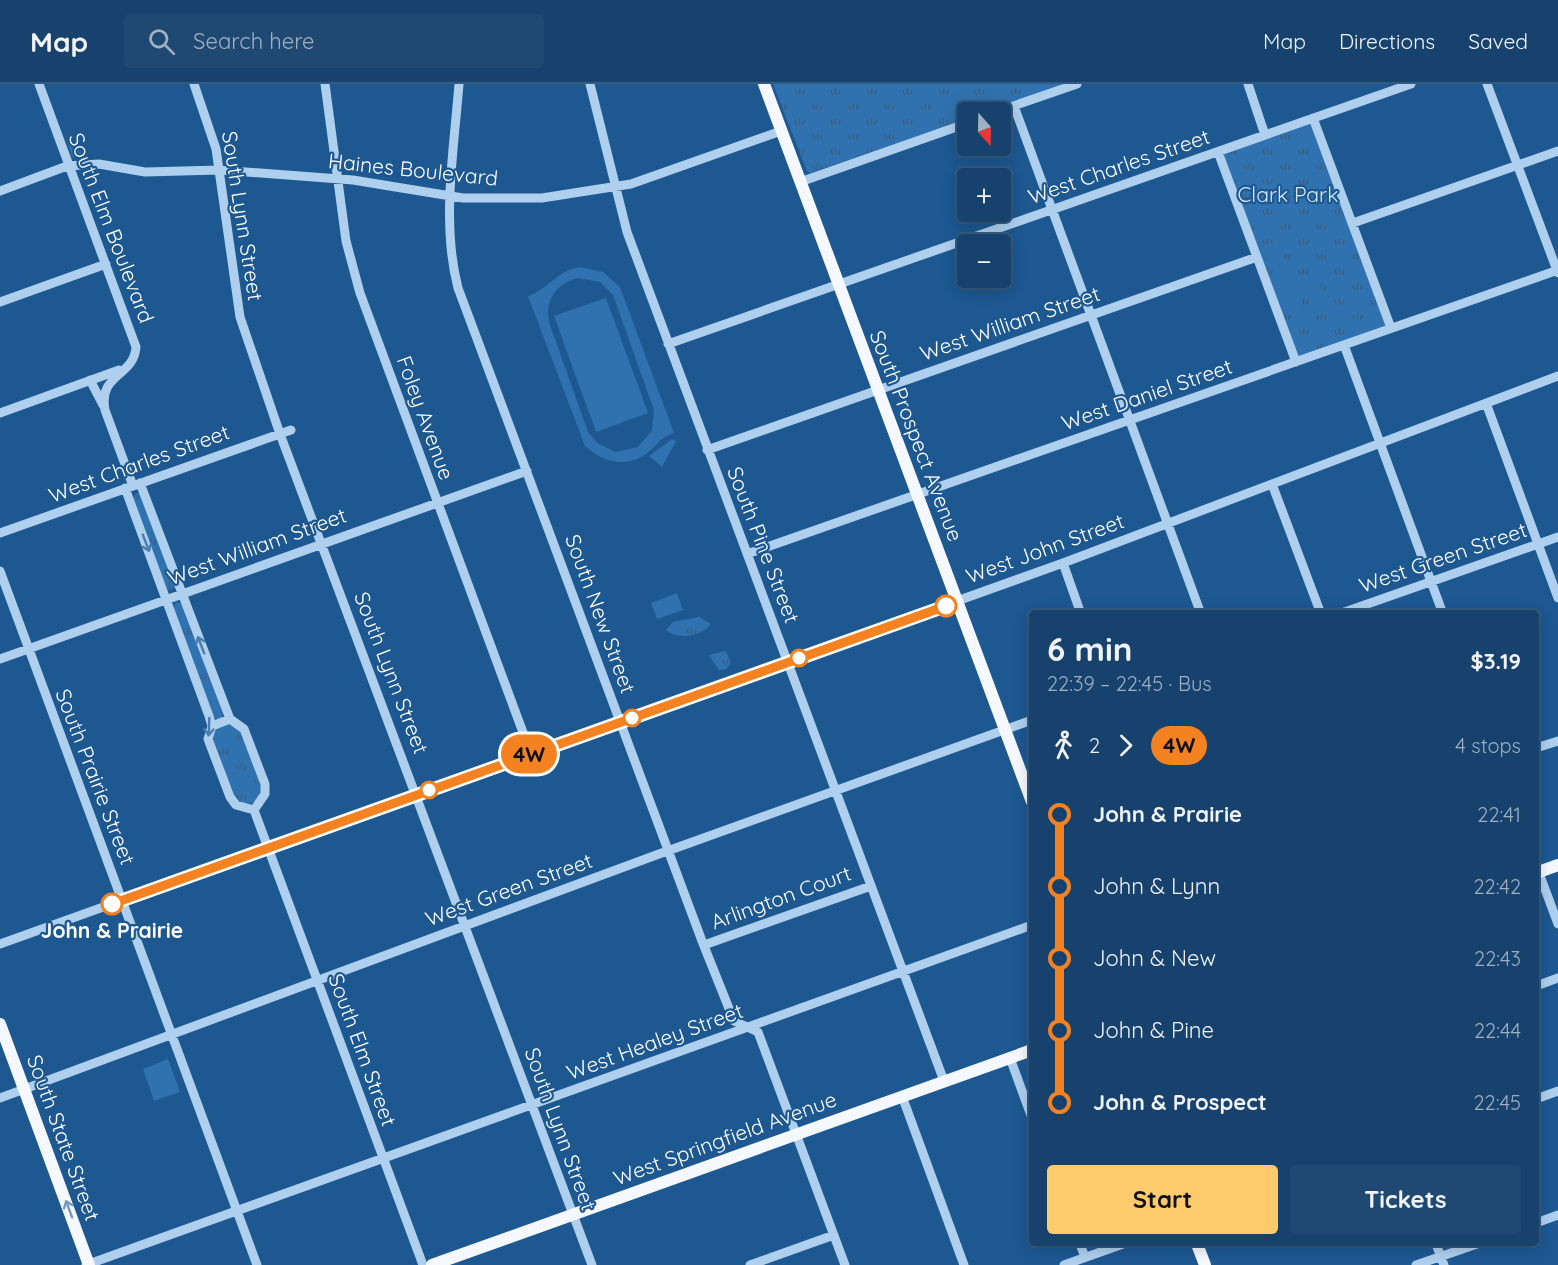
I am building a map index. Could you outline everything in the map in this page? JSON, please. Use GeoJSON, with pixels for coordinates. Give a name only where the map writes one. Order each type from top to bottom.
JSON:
{"type":"FeatureCollection","features":[{"type":"Feature","properties":{"kind":"main road","name":"South Prospect Avenue"},"geometry":{"type":"LineString","coordinates":[[764,84],[1029,794]]}},
{"type":"Feature","properties":{"kind":"main road"},"geometry":{"type":"LineString","coordinates":[[1539,870],[1558,865]]}},
{"type":"Feature","properties":{"kind":"main road","name":"South State Street"},"geometry":{"type":"LineString","coordinates":[[0,1024],[88,1265]]}},
{"type":"Feature","properties":{"kind":"main road","name":"West Springfield Avenue"},"geometry":{"type":"LineString","coordinates":[[432,1265],[1029,1051]]}},
{"type":"Feature","properties":{"kind":"main road"},"geometry":{"type":"LineString","coordinates":[[1198,1246],[1205,1265]]}},
{"type":"Feature","properties":{"kind":"street","name":"South Elm Boulevard"},"geometry":{"type":"LineString","coordinates":[[39,84],[67,166],[136,347],[134,360],[128,367]]}},
{"type":"Feature","properties":{"kind":"street","name":"South Lynn Street"},"geometry":{"type":"LineString","coordinates":[[194,84],[211,131],[219,170],[240,317],[280,434],[592,1265]]}},
{"type":"Feature","properties":{"kind":"street","name":"Foley Avenue"},"geometry":{"type":"LineString","coordinates":[[325,84],[346,241],[360,293],[531,754]]}},
{"type":"Feature","properties":{"kind":"street","name":"South New Street"},"geometry":{"type":"LineString","coordinates":[[459,84],[452,196],[452,260],[458,288],[734,1022],[758,1032],[844,1265]]}},
{"type":"Feature","properties":{"kind":"street","name":"South Pine Street"},"geometry":{"type":"LineString","coordinates":[[590,84],[627,232],[944,1081]]}},
{"type":"Feature","properties":{"kind":"street"},"geometry":{"type":"LineString","coordinates":[[1011,107],[1077,84]]}},
{"type":"Feature","properties":{"kind":"street"},"geometry":{"type":"LineString","coordinates":[[1248,84],[1265,135]]}},
{"type":"Feature","properties":{"kind":"street","name":"West Charles Street"},"geometry":{"type":"LineString","coordinates":[[668,344],[1411,84]]}},
{"type":"Feature","properties":{"kind":"street"},"geometry":{"type":"LineString","coordinates":[[1487,84],[1558,271]]}},
{"type":"Feature","properties":{"kind":"street"},"geometry":{"type":"LineString","coordinates":[[1014,106],[1200,610]]}},
{"type":"Feature","properties":{"kind":"street"},"geometry":{"type":"LineString","coordinates":[[1313,118],[1391,328]]}},
{"type":"Feature","properties":{"kind":"street"},"geometry":{"type":"LineString","coordinates":[[800,182],[957,127]]}},
{"type":"Feature","properties":{"kind":"street","name":"Haines Boulevard"},"geometry":{"type":"LineString","coordinates":[[0,191],[67,166],[99,165],[145,172],[219,170],[338,179],[452,196],[542,198],[616,188],[781,131]]}},
{"type":"Feature","properties":{"kind":"street"},"geometry":{"type":"LineString","coordinates":[[1353,223],[1558,151]]}},
{"type":"Feature","properties":{"kind":"street"},"geometry":{"type":"LineString","coordinates":[[1218,152],[1296,362]]}},
{"type":"Feature","properties":{"kind":"street","name":"West William Street"},"geometry":{"type":"LineString","coordinates":[[707,450],[1257,257]]}},
{"type":"Feature","properties":{"kind":"street"},"geometry":{"type":"LineString","coordinates":[[0,302],[106,264]]}},
{"type":"Feature","properties":{"kind":"street","name":"West Daniel Street"},"geometry":{"type":"LineString","coordinates":[[747,554],[1558,271]]}},
{"type":"Feature","properties":{"kind":"street"},"geometry":{"type":"LineString","coordinates":[[1344,345],[1442,610]]}},
{"type":"Feature","properties":{"kind":"street"},"geometry":{"type":"LineString","coordinates":[[0,412],[128,367]]}},
{"type":"Feature","properties":{"kind":"street"},"geometry":{"type":"LineString","coordinates":[[105,410],[104,392],[111,380],[128,367]]}},
{"type":"Feature","properties":{"kind":"street","name":"West John Street"},"geometry":{"type":"LineString","coordinates":[[0,944],[957,602],[1558,376]]}},
{"type":"Feature","properties":{"kind":"street"},"geometry":{"type":"LineString","coordinates":[[90,380],[105,410],[133,486],[167,598],[212,726],[208,739],[232,801],[254,810],[269,848]]}},
{"type":"Feature","properties":{"kind":"street"},"geometry":{"type":"LineString","coordinates":[[1486,403],[1558,598]]}},
{"type":"Feature","properties":{"kind":"street","name":"West Charles Street"},"geometry":{"type":"LineString","coordinates":[[0,533],[291,430]]}},
{"type":"Feature","properties":{"kind":"street","name":"West William Street"},"geometry":{"type":"LineString","coordinates":[[0,659],[527,471]]}},
{"type":"Feature","properties":{"kind":"street"},"geometry":{"type":"LineString","coordinates":[[1272,484],[1319,610]]}},
{"type":"Feature","properties":{"kind":"street"},"geometry":{"type":"LineString","coordinates":[[133,486],[181,593],[230,719],[244,729],[265,784],[265,794],[254,810]]}},
{"type":"Feature","properties":{"kind":"street","name":"West Green Street"},"geometry":{"type":"LineString","coordinates":[[1350,610],[1558,537]]}},
{"type":"Feature","properties":{"kind":"street"},"geometry":{"type":"LineString","coordinates":[[1063,563],[1080,610]]}},
{"type":"Feature","properties":{"kind":"street","name":"South Prairie Street"},"geometry":{"type":"LineString","coordinates":[[0,571],[257,1265]]}},
{"type":"Feature","properties":{"kind":"street"},"geometry":{"type":"LineString","coordinates":[[212,726],[230,719]]}},
{"type":"Feature","properties":{"kind":"street","name":"West Green Street"},"geometry":{"type":"LineString","coordinates":[[0,1098],[668,851],[1029,721]]}},
{"type":"Feature","properties":{"kind":"street"},"geometry":{"type":"LineString","coordinates":[[1539,747],[1558,741]]}},
{"type":"Feature","properties":{"kind":"street","name":"South Elm Street"},"geometry":{"type":"LineString","coordinates":[[269,848],[423,1265]]}},
{"type":"Feature","properties":{"kind":"street"},"geometry":{"type":"LineString","coordinates":[[1539,875],[1558,924]]}},
{"type":"Feature","properties":{"kind":"street","name":"Arlington Court"},"geometry":{"type":"LineString","coordinates":[[704,945],[871,886]]}},
{"type":"Feature","properties":{"kind":"street","name":"West Healey Street"},"geometry":{"type":"LineString","coordinates":[[88,1265],[1029,926]]}},
{"type":"Feature","properties":{"kind":"street"},"geometry":{"type":"LineString","coordinates":[[1539,985],[1558,978]]}},
{"type":"Feature","properties":{"kind":"street"},"geometry":{"type":"LineString","coordinates":[[1010,1058],[1029,1110]]}},
{"type":"Feature","properties":{"kind":"street"},"geometry":{"type":"LineString","coordinates":[[1539,1098],[1558,1091]]}},
{"type":"Feature","properties":{"kind":"street"},"geometry":{"type":"LineString","coordinates":[[902,1096],[964,1265]]}},
{"type":"Feature","properties":{"kind":"street"},"geometry":{"type":"LineString","coordinates":[[1539,1222],[1558,1215]]}},
{"type":"Feature","properties":{"kind":"street"},"geometry":{"type":"LineString","coordinates":[[750,1265],[834,1235]]}},
{"type":"Feature","properties":{"kind":"street"},"geometry":{"type":"LineString","coordinates":[[1081,1246],[1085,1257]]}},
{"type":"Feature","properties":{"kind":"street"},"geometry":{"type":"LineString","coordinates":[[1064,1265],[1117,1246]]}},
{"type":"Feature","properties":{"kind":"street"},"geometry":{"type":"LineString","coordinates":[[1437,1246],[1443,1261]]}},
{"type":"Feature","properties":{"kind":"street"},"geometry":{"type":"LineString","coordinates":[[1416,1265],[1443,1261],[1473,1246]]}},
{"type":"Feature","properties":{"kind":"green space"},"geometry":{"type":"Polygon","coordinates":[[[773,84],[1066,84],[1011,103],[957,102],[957,122],[810,173],[807,171],[773,84]]]}},
{"type":"Feature","properties":{"kind":"green space","name":"Clark Park"},"geometry":{"type":"Polygon","coordinates":[[[1311,124],[1386,326],[1298,358],[1222,154],[1311,124]]]}},
{"type":"Feature","properties":{"kind":"green space"},"geometry":{"type":"Polygon","coordinates":[[[67,140],[69,141],[87,158],[72,157],[67,140]]]}},
{"type":"Feature","properties":{"kind":"green space"},"geometry":{"type":"Polygon","coordinates":[[[1279,241],[1304,310],[1289,315],[1264,247],[1279,241]]]}},
{"type":"Feature","properties":{"kind":"green space"},"geometry":{"type":"Polygon","coordinates":[[[580,267],[603,272],[620,287],[674,433],[661,440],[647,453],[631,461],[615,462],[599,456],[585,446],[528,296],[572,269],[580,267]],[[578,278],[563,284],[550,301],[548,317],[588,432],[597,443],[616,452],[638,447],[652,430],[654,410],[613,295],[600,282],[578,278]]]}},
{"type":"Feature","properties":{"kind":"green space"},"geometry":{"type":"Polygon","coordinates":[[[1317,282],[1324,303],[1313,307],[1305,286],[1317,282]]]}},
{"type":"Feature","properties":{"kind":"green space"},"geometry":{"type":"Polygon","coordinates":[[[606,298],[648,413],[596,432],[554,316],[606,298]]]}},
{"type":"Feature","properties":{"kind":"green space"},"geometry":{"type":"Polygon","coordinates":[[[672,439],[676,441],[662,467],[649,456],[672,439]]]}},
{"type":"Feature","properties":{"kind":"green space"},"geometry":{"type":"Polygon","coordinates":[[[139,492],[175,588],[169,590],[165,588],[133,497],[139,492]]]}},
{"type":"Feature","properties":{"kind":"green space"},"geometry":{"type":"Polygon","coordinates":[[[677,593],[683,610],[657,619],[651,603],[677,593]]]}},
{"type":"Feature","properties":{"kind":"green space"},"geometry":{"type":"Polygon","coordinates":[[[176,602],[183,604],[223,714],[220,720],[213,717],[173,608],[176,602]]]}},
{"type":"Feature","properties":{"kind":"green space"},"geometry":{"type":"Polygon","coordinates":[[[699,617],[711,624],[701,632],[683,636],[666,630],[673,622],[699,617]]]}},
{"type":"Feature","properties":{"kind":"green space"},"geometry":{"type":"Polygon","coordinates":[[[726,651],[731,663],[726,669],[719,670],[709,655],[726,651]]]}},
{"type":"Feature","properties":{"kind":"green space"},"geometry":{"type":"Polygon","coordinates":[[[229,722],[238,727],[264,788],[259,798],[249,804],[234,799],[212,743],[215,727],[229,722]]]}},
{"type":"Feature","properties":{"kind":"green space"},"geometry":{"type":"Polygon","coordinates":[[[168,1059],[180,1092],[154,1101],[143,1069],[168,1059]]]}},
{"type":"Feature","properties":{"kind":"bus line","name":"4W"},"geometry":{"type":"LineString","coordinates":[[112,904],[946,606]]}},
{"type":"Feature","properties":{"kind":"place","name":"John & Prairie"},"geometry":{"type":"Point","coordinates":[112,904]}}]}
